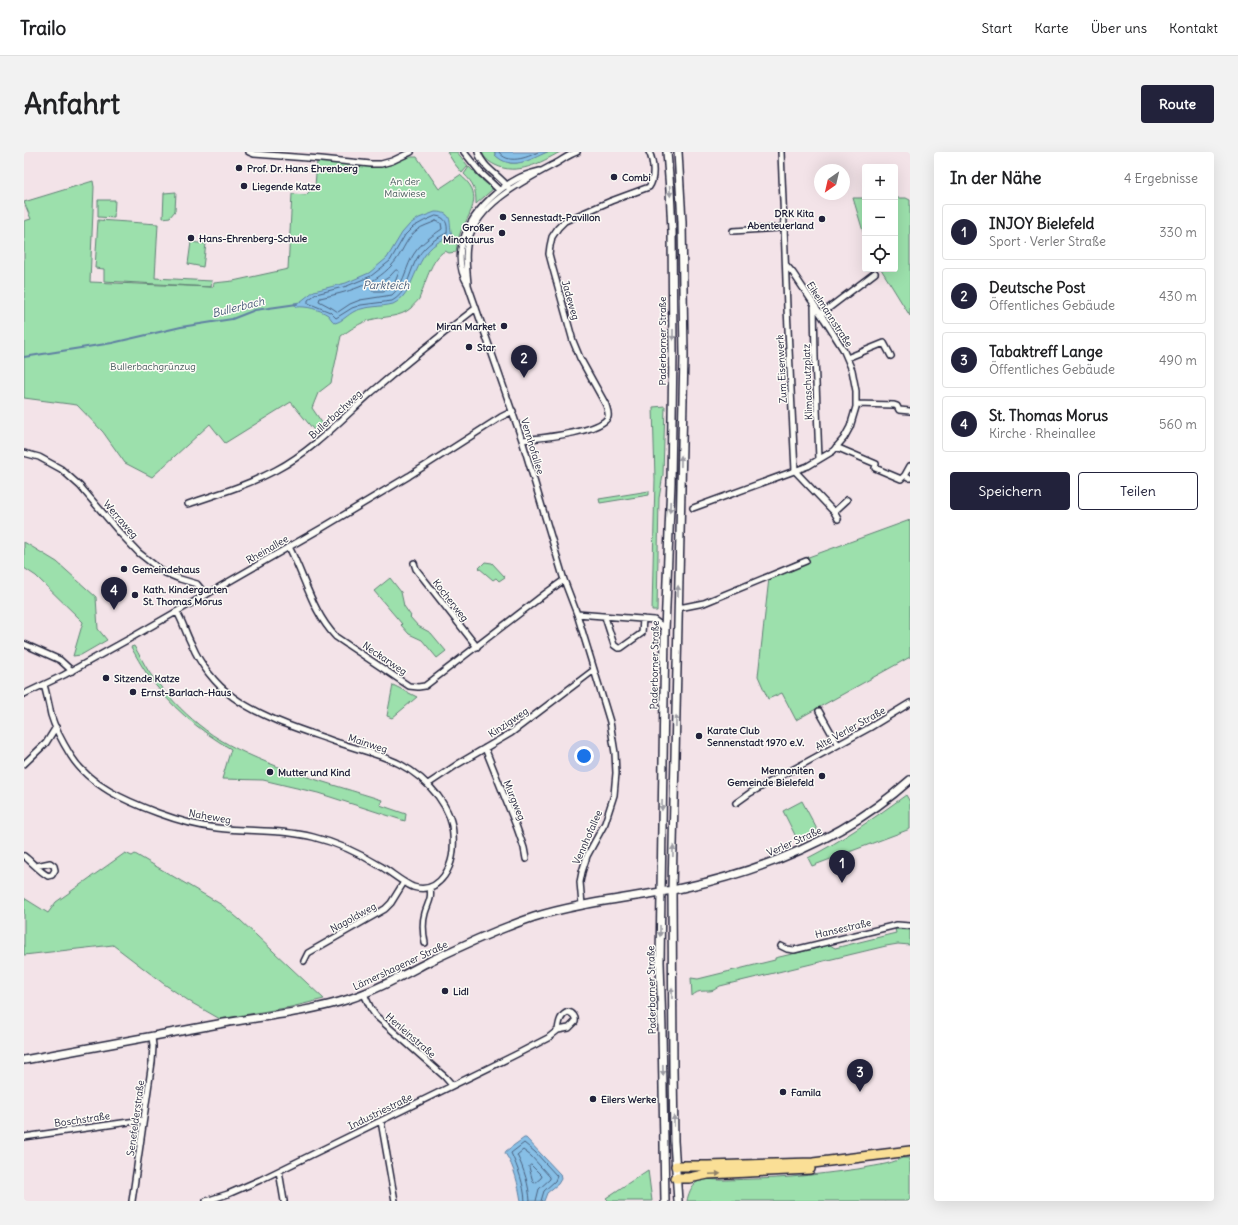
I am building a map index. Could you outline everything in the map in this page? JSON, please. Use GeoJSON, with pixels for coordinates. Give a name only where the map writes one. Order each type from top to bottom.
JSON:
{"type":"FeatureCollection","features":[{"type":"Feature","properties":{"kind":"highway"},"geometry":{"type":"LineString","coordinates":[[676,1166],[813,1162],[909,1151]]}},
{"type":"Feature","properties":{"kind":"highway"},"geometry":{"type":"LineString","coordinates":[[676,1178],[689,1178],[708,1174],[809,1169],[846,1165],[909,1151]]}},
{"type":"Feature","properties":{"kind":"main road","name":"Paderborner Straße"},"geometry":{"type":"LineString","coordinates":[[665,1201],[660,962],[665,630],[673,357],[672,231],[667,152]]}},
{"type":"Feature","properties":{"kind":"main road","name":"Paderborner Straße"},"geometry":{"type":"LineString","coordinates":[[678,152],[682,222],[684,355],[672,890],[672,1032],[678,1201]]}},
{"type":"Feature","properties":{"kind":"main road","name":"Verler Straße"},"geometry":{"type":"LineString","coordinates":[[661,892],[683,888],[746,871],[777,860],[814,844],[834,834],[871,810],[910,780]]}},
{"type":"Feature","properties":{"kind":"main road","name":"Lämershagener Straße"},"geometry":{"type":"LineString","coordinates":[[24,1060],[325,1006],[364,994],[484,935],[536,917],[582,905],[661,892]]}},
{"type":"Feature","properties":{"kind":"main road"},"geometry":{"type":"LineString","coordinates":[[664,1166],[676,1166]]}},
{"type":"Feature","properties":{"kind":"main road"},"geometry":{"type":"LineString","coordinates":[[664,1179],[676,1178]]}},
{"type":"Feature","properties":{"kind":"street"},"geometry":{"type":"LineString","coordinates":[[249,152],[254,154],[371,164],[386,164],[411,152]]}},
{"type":"Feature","properties":{"kind":"street"},"geometry":{"type":"LineString","coordinates":[[464,152],[472,163],[499,190]]}},
{"type":"Feature","properties":{"kind":"street"},"geometry":{"type":"LineString","coordinates":[[478,152],[482,161],[508,187]]}},
{"type":"Feature","properties":{"kind":"street"},"geometry":{"type":"LineString","coordinates":[[468,285],[464,278],[460,256],[463,239],[468,226],[489,199],[499,190],[540,171],[575,152]]}},
{"type":"Feature","properties":{"kind":"street","name":"Jadeweg"},"geometry":{"type":"LineString","coordinates":[[522,440],[552,437],[576,432],[597,426],[608,417],[606,405],[578,354],[573,341],[552,269],[549,254],[550,246],[552,237],[558,228],[566,221],[611,201],[649,187],[652,180],[653,171],[649,152]]}},
{"type":"Feature","properties":{"kind":"street"},"geometry":{"type":"LineString","coordinates":[[781,152],[786,266]]}},
{"type":"Feature","properties":{"kind":"street"},"geometry":{"type":"LineString","coordinates":[[487,179],[494,173]]}},
{"type":"Feature","properties":{"kind":"street"},"geometry":{"type":"LineString","coordinates":[[468,285],[466,248],[470,234],[476,222],[508,187]]}},
{"type":"Feature","properties":{"kind":"street"},"geometry":{"type":"LineString","coordinates":[[733,231],[779,228],[784,225]]}},
{"type":"Feature","properties":{"kind":"street","name":"Eikelmannstraße"},"geometry":{"type":"LineString","coordinates":[[693,508],[808,466],[833,451],[844,438],[850,427],[856,407],[856,391],[852,370],[843,349],[821,314],[786,266]]}},
{"type":"Feature","properties":{"kind":"street","name":"Zum Eisenwerk"},"geometry":{"type":"LineString","coordinates":[[786,266],[795,471]]}},
{"type":"Feature","properties":{"kind":"street"},"geometry":{"type":"LineString","coordinates":[[821,314],[875,273]]}},
{"type":"Feature","properties":{"kind":"street","name":"Vennhofallee"},"geometry":{"type":"LineString","coordinates":[[468,285],[513,411],[564,580],[577,614],[610,722],[615,753],[616,773],[614,795],[605,823],[587,856],[582,872],[580,882],[582,905]]}},
{"type":"Feature","properties":{"kind":"street","name":"Klimaschutzplatz"},"geometry":{"type":"LineString","coordinates":[[814,304],[819,460]]}},
{"type":"Feature","properties":{"kind":"street","name":"Bullerbachweg"},"geometry":{"type":"LineString","coordinates":[[188,504],[252,482],[299,456],[324,436],[388,378],[476,308]]}},
{"type":"Feature","properties":{"kind":"street"},"geometry":{"type":"LineString","coordinates":[[847,358],[884,343],[891,356]]}},
{"type":"Feature","properties":{"kind":"street"},"geometry":{"type":"LineString","coordinates":[[856,404],[894,405],[897,406],[899,410],[910,411]]}},
{"type":"Feature","properties":{"kind":"street","name":"Rheinallee"},"geometry":{"type":"LineString","coordinates":[[24,694],[72,671],[129,640],[409,476],[501,417],[513,411]]}},
{"type":"Feature","properties":{"kind":"street"},"geometry":{"type":"LineString","coordinates":[[836,447],[876,464],[875,468],[901,479],[907,476],[910,466]]}},
{"type":"Feature","properties":{"kind":"street","name":"Werraweg"},"geometry":{"type":"LineString","coordinates":[[24,453],[39,457],[61,469],[80,486],[139,553],[163,572],[197,584],[206,595]]}},
{"type":"Feature","properties":{"kind":"street"},"geometry":{"type":"LineString","coordinates":[[795,471],[834,512],[838,519]]}},
{"type":"Feature","properties":{"kind":"street"},"geometry":{"type":"LineString","coordinates":[[834,512],[847,500]]}},
{"type":"Feature","properties":{"kind":"street","name":"Neckarweg"},"geometry":{"type":"LineString","coordinates":[[289,547],[316,610],[331,632],[409,686],[425,686],[546,592],[564,580]]}},
{"type":"Feature","properties":{"kind":"street"},"geometry":{"type":"LineString","coordinates":[[678,607],[704,603],[806,560]]}},
{"type":"Feature","properties":{"kind":"street","name":"Kocherweg"},"geometry":{"type":"LineString","coordinates":[[414,563],[416,569],[477,647]]}},
{"type":"Feature","properties":{"kind":"street","name":"Mainweg"},"geometry":{"type":"LineString","coordinates":[[177,612],[192,646],[203,665],[222,688],[233,697],[250,708],[277,721],[397,762],[415,773],[428,784],[441,801],[449,815],[452,825],[454,846],[452,857],[445,875],[438,883],[430,888]]}},
{"type":"Feature","properties":{"kind":"street"},"geometry":{"type":"LineString","coordinates":[[577,614],[654,620],[665,630]]}},
{"type":"Feature","properties":{"kind":"street"},"geometry":{"type":"LineString","coordinates":[[605,617],[614,645],[618,648],[621,648],[642,633],[643,619]]}},
{"type":"Feature","properties":{"kind":"street"},"geometry":{"type":"LineString","coordinates":[[24,644],[60,660],[72,671]]}},
{"type":"Feature","properties":{"kind":"street","name":"Kinzigweg"},"geometry":{"type":"LineString","coordinates":[[428,784],[458,764],[511,733],[594,670]]}},
{"type":"Feature","properties":{"kind":"street","name":"Naheweg"},"geometry":{"type":"LineString","coordinates":[[44,685],[51,714],[56,727],[71,755],[82,770],[100,785],[126,800],[170,817],[197,825],[307,835],[323,839],[365,857],[409,885],[418,888],[430,888]]}},
{"type":"Feature","properties":{"kind":"street","name":"Alte Verler Straße"},"geometry":{"type":"LineString","coordinates":[[736,803],[750,793],[869,728],[910,703]]}},
{"type":"Feature","properties":{"kind":"street"},"geometry":{"type":"LineString","coordinates":[[819,711],[838,745]]}},
{"type":"Feature","properties":{"kind":"street"},"geometry":{"type":"LineString","coordinates":[[24,764],[46,743],[56,727]]}},
{"type":"Feature","properties":{"kind":"street","name":"Murgweg"},"geometry":{"type":"LineString","coordinates":[[485,748],[517,828],[526,859]]}},
{"type":"Feature","properties":{"kind":"street"},"geometry":{"type":"LineString","coordinates":[[24,856],[36,866]]}},
{"type":"Feature","properties":{"kind":"street","name":"Nagoldweg"},"geometry":{"type":"LineString","coordinates":[[304,961],[308,953],[385,909],[391,903],[404,882]]}},
{"type":"Feature","properties":{"kind":"street"},"geometry":{"type":"LineString","coordinates":[[425,943],[423,928],[431,894],[430,888]]}},
{"type":"Feature","properties":{"kind":"street","name":"Hansestraße"},"geometry":{"type":"LineString","coordinates":[[781,946],[794,950],[897,925],[910,926]]}},
{"type":"Feature","properties":{"kind":"street","name":"Henleinstraße"},"geometry":{"type":"LineString","coordinates":[[364,994],[374,1014],[445,1077],[452,1086]]}},
{"type":"Feature","properties":{"kind":"street","name":"Industriestraße"},"geometry":{"type":"LineString","coordinates":[[206,1201],[245,1187],[279,1171],[543,1041],[558,1030]]}},
{"type":"Feature","properties":{"kind":"street","name":"Senefelderstraße"},"geometry":{"type":"LineString","coordinates":[[132,1201],[152,1062],[152,1037]]}},
{"type":"Feature","properties":{"kind":"street","name":"Boschstraße"},"geometry":{"type":"LineString","coordinates":[[24,1137],[143,1120]]}},
{"type":"Feature","properties":{"kind":"street"},"geometry":{"type":"LineString","coordinates":[[381,1121],[395,1201]]}},
{"type":"Feature","properties":{"kind":"street"},"geometry":{"type":"LineString","coordinates":[[279,1171],[284,1201]]}},
{"type":"Feature","properties":{"kind":"green space"},"geometry":{"type":"Polygon","coordinates":[[[447,152],[457,152],[468,166],[462,173],[454,163],[447,152]]]}},
{"type":"Feature","properties":{"kind":"green space"},"geometry":{"type":"Polygon","coordinates":[[[482,152],[495,152],[495,155],[510,163],[517,163],[547,152],[560,152],[528,167],[512,169],[503,168],[493,164],[485,158],[482,152]]]}},
{"type":"Feature","properties":{"kind":"green space","name":"Bullerbachgrünzug"},"geometry":{"type":"Polygon","coordinates":[[[417,157],[439,189],[460,175],[467,181],[472,189],[474,200],[473,205],[460,234],[456,252],[449,253],[445,251],[440,254],[429,272],[419,299],[411,308],[402,314],[366,321],[341,336],[331,383],[318,393],[312,408],[325,427],[317,434],[291,402],[225,443],[210,424],[152,477],[125,463],[103,432],[77,405],[24,398],[24,221],[31,219],[24,202],[93,181],[90,282],[213,287],[214,283],[233,281],[288,269],[292,194],[306,195],[315,186],[317,161],[378,167],[393,164],[405,158],[417,157]]]}},
{"type":"Feature","properties":{"kind":"green space"},"geometry":{"type":"Polygon","coordinates":[[[469,167],[473,171],[475,170],[477,172],[475,173],[480,178],[483,178],[482,180],[487,184],[489,183],[494,188],[476,204],[474,187],[464,174],[469,167]]]}},
{"type":"Feature","properties":{"kind":"green space"},"geometry":{"type":"Polygon","coordinates":[[[176,192],[175,211],[170,217],[163,218],[164,193],[176,192]]]}},
{"type":"Feature","properties":{"kind":"green space"},"geometry":{"type":"Polygon","coordinates":[[[853,198],[862,198],[862,228],[853,198]]]}},
{"type":"Feature","properties":{"kind":"green space"},"geometry":{"type":"Polygon","coordinates":[[[898,198],[906,198],[910,200],[910,316],[883,272],[898,272],[898,198]]]}},
{"type":"Feature","properties":{"kind":"green space"},"geometry":{"type":"Polygon","coordinates":[[[98,200],[115,200],[114,218],[98,217],[98,200]]]}},
{"type":"Feature","properties":{"kind":"green space"},"geometry":{"type":"Polygon","coordinates":[[[98,220],[158,224],[155,278],[212,281],[211,287],[104,281],[104,269],[95,268],[98,220]]]}},
{"type":"Feature","properties":{"kind":"green space"},"geometry":{"type":"Polygon","coordinates":[[[191,242],[206,244],[203,267],[188,264],[191,242]]]}},
{"type":"Feature","properties":{"kind":"green space"},"geometry":{"type":"Polygon","coordinates":[[[665,406],[663,475],[659,498],[657,611],[652,611],[655,479],[653,407],[665,406]]]}},
{"type":"Feature","properties":{"kind":"green space"},"geometry":{"type":"Polygon","coordinates":[[[649,491],[649,495],[600,503],[599,499],[649,491]]]}},
{"type":"Feature","properties":{"kind":"green space"},"geometry":{"type":"Polygon","coordinates":[[[910,520],[910,657],[796,720],[782,693],[768,699],[758,676],[769,578],[794,568],[792,563],[910,520]]]}},
{"type":"Feature","properties":{"kind":"green space"},"geometry":{"type":"Polygon","coordinates":[[[24,542],[57,562],[96,597],[98,629],[107,640],[81,655],[73,656],[83,622],[36,576],[24,568],[24,542]]]}},
{"type":"Feature","properties":{"kind":"green space"},"geometry":{"type":"Polygon","coordinates":[[[485,562],[492,563],[505,577],[499,581],[496,578],[493,580],[479,568],[485,562]]]}},
{"type":"Feature","properties":{"kind":"green space"},"geometry":{"type":"Polygon","coordinates":[[[390,578],[401,592],[404,606],[411,616],[410,617],[418,626],[431,633],[446,651],[437,658],[422,640],[409,634],[374,591],[390,578]]]}},
{"type":"Feature","properties":{"kind":"green space"},"geometry":{"type":"Polygon","coordinates":[[[134,646],[149,672],[174,702],[212,735],[238,749],[278,767],[382,800],[380,805],[406,814],[405,821],[318,793],[263,780],[222,779],[231,749],[207,734],[185,716],[165,696],[147,674],[131,647],[134,646]]]}},
{"type":"Feature","properties":{"kind":"green space"},"geometry":{"type":"Polygon","coordinates":[[[393,685],[417,697],[392,718],[387,716],[393,685]]]}},
{"type":"Feature","properties":{"kind":"green space"},"geometry":{"type":"Polygon","coordinates":[[[906,795],[910,802],[910,829],[812,866],[808,858],[846,836],[906,795]]]}},
{"type":"Feature","properties":{"kind":"green space"},"geometry":{"type":"Polygon","coordinates":[[[802,801],[819,833],[799,843],[783,811],[802,801]]]}},
{"type":"Feature","properties":{"kind":"green space"},"geometry":{"type":"Polygon","coordinates":[[[125,853],[132,856],[135,854],[222,905],[324,999],[291,1007],[220,1019],[192,1003],[164,984],[113,945],[24,955],[24,898],[48,913],[56,902],[125,853]]]}},
{"type":"Feature","properties":{"kind":"green space"},"geometry":{"type":"Polygon","coordinates":[[[895,929],[910,930],[910,945],[898,944],[886,946],[720,986],[711,991],[700,991],[692,996],[691,978],[698,979],[830,945],[835,948],[896,933],[895,929]]]}},
{"type":"Feature","properties":{"kind":"green space"},"geometry":{"type":"Polygon","coordinates":[[[902,1158],[910,1158],[910,1201],[687,1201],[693,1186],[697,1182],[704,1180],[783,1178],[858,1169],[892,1162],[902,1158]]]}},
{"type":"Feature","properties":{"kind":"green space"},"geometry":{"type":"Polygon","coordinates":[[[648,1170],[652,1201],[609,1201],[606,1198],[648,1170]]]}},
{"type":"Feature","properties":{"kind":"water"},"geometry":{"type":"Polygon","coordinates":[[[495,152],[547,152],[527,161],[514,163],[501,160],[495,155],[495,152]]]}},
{"type":"Feature","properties":{"kind":"water","name":"Parkteich"},"geometry":{"type":"Polygon","coordinates":[[[435,212],[446,214],[450,219],[451,238],[440,241],[429,250],[418,267],[406,292],[393,304],[364,308],[355,311],[335,323],[328,315],[321,311],[296,307],[294,303],[300,302],[314,291],[346,283],[369,273],[387,258],[402,233],[410,224],[419,218],[435,212]]]}},
{"type":"Feature","properties":{"kind":"water"},"geometry":{"type":"Polygon","coordinates":[[[526,1138],[560,1174],[561,1179],[558,1184],[547,1193],[544,1201],[521,1201],[514,1170],[505,1153],[526,1138]]]}},
{"type":"Feature","properties":{"kind":"waterway","name":"Bullerbach"},"geometry":{"type":"LineString","coordinates":[[24,357],[112,343],[181,327],[232,319],[255,310],[297,304]]}},
{"type":"Feature","properties":{"kind":"place","name":"Prof. Dr. Hans Ehrenberg"},"geometry":{"type":"Point","coordinates":[239,168]}},
{"type":"Feature","properties":{"kind":"place","name":"Combi"},"geometry":{"type":"Point","coordinates":[614,177]}},
{"type":"Feature","properties":{"kind":"place","name":"Liegende Katze"},"geometry":{"type":"Point","coordinates":[244,186]}},
{"type":"Feature","properties":{"kind":"place","name":"Sennestadt-Pavillon"},"geometry":{"type":"Point","coordinates":[503,217]}},
{"type":"Feature","properties":{"kind":"place","name":"DRK Kita Abenteuerland"},"geometry":{"type":"Point","coordinates":[822,219]}},
{"type":"Feature","properties":{"kind":"place","name":"Großer Minotaurus"},"geometry":{"type":"Point","coordinates":[502,233]}},
{"type":"Feature","properties":{"kind":"place","name":"Hans-Ehrenberg-Schule"},"geometry":{"type":"Point","coordinates":[191,238]}},
{"type":"Feature","properties":{"kind":"place","name":"Miran Market"},"geometry":{"type":"Point","coordinates":[504,326]}},
{"type":"Feature","properties":{"kind":"place","name":"Star"},"geometry":{"type":"Point","coordinates":[469,347]}},
{"type":"Feature","properties":{"kind":"place","name":"Deutsche Post"},"geometry":{"type":"Point","coordinates":[524,378]}},
{"type":"Feature","properties":{"kind":"place","name":"Gemeindehaus"},"geometry":{"type":"Point","coordinates":[124,569]}},
{"type":"Feature","properties":{"kind":"place","name":"Kath. Kindergarten St. Thomas Morus"},"geometry":{"type":"Point","coordinates":[135,595]}},
{"type":"Feature","properties":{"kind":"place","name":"St. Thomas Morus"},"geometry":{"type":"Point","coordinates":[114,610]}},
{"type":"Feature","properties":{"kind":"place","name":"Sitzende Katze"},"geometry":{"type":"Point","coordinates":[106,678]}},
{"type":"Feature","properties":{"kind":"place","name":"Ernst-Barlach-Haus"},"geometry":{"type":"Point","coordinates":[133,692]}},
{"type":"Feature","properties":{"kind":"place","name":"Karate Club Sennenstadt 1970 e.V."},"geometry":{"type":"Point","coordinates":[699,736]}},
{"type":"Feature","properties":{"kind":"place","name":"Mutter und Kind"},"geometry":{"type":"Point","coordinates":[270,772]}},
{"type":"Feature","properties":{"kind":"place","name":"Mennoniten Gemeinde Bielefeld"},"geometry":{"type":"Point","coordinates":[822,776]}},
{"type":"Feature","properties":{"kind":"place","name":"INJOY Bielefeld"},"geometry":{"type":"Point","coordinates":[842,883]}},
{"type":"Feature","properties":{"kind":"place","name":"Lidl"},"geometry":{"type":"Point","coordinates":[445,991]}},
{"type":"Feature","properties":{"kind":"place","name":"Famila"},"geometry":{"type":"Point","coordinates":[783,1092]}},
{"type":"Feature","properties":{"kind":"place","name":"Tabaktreff Lange"},"geometry":{"type":"Point","coordinates":[860,1092]}},
{"type":"Feature","properties":{"kind":"place","name":"Eilers Werke"},"geometry":{"type":"Point","coordinates":[593,1099]}},
{"type":"Feature","properties":{"kind":"park label","name":"An der Maiwiese"},"geometry":{"type":"Point","coordinates":[405,186]}}]}
